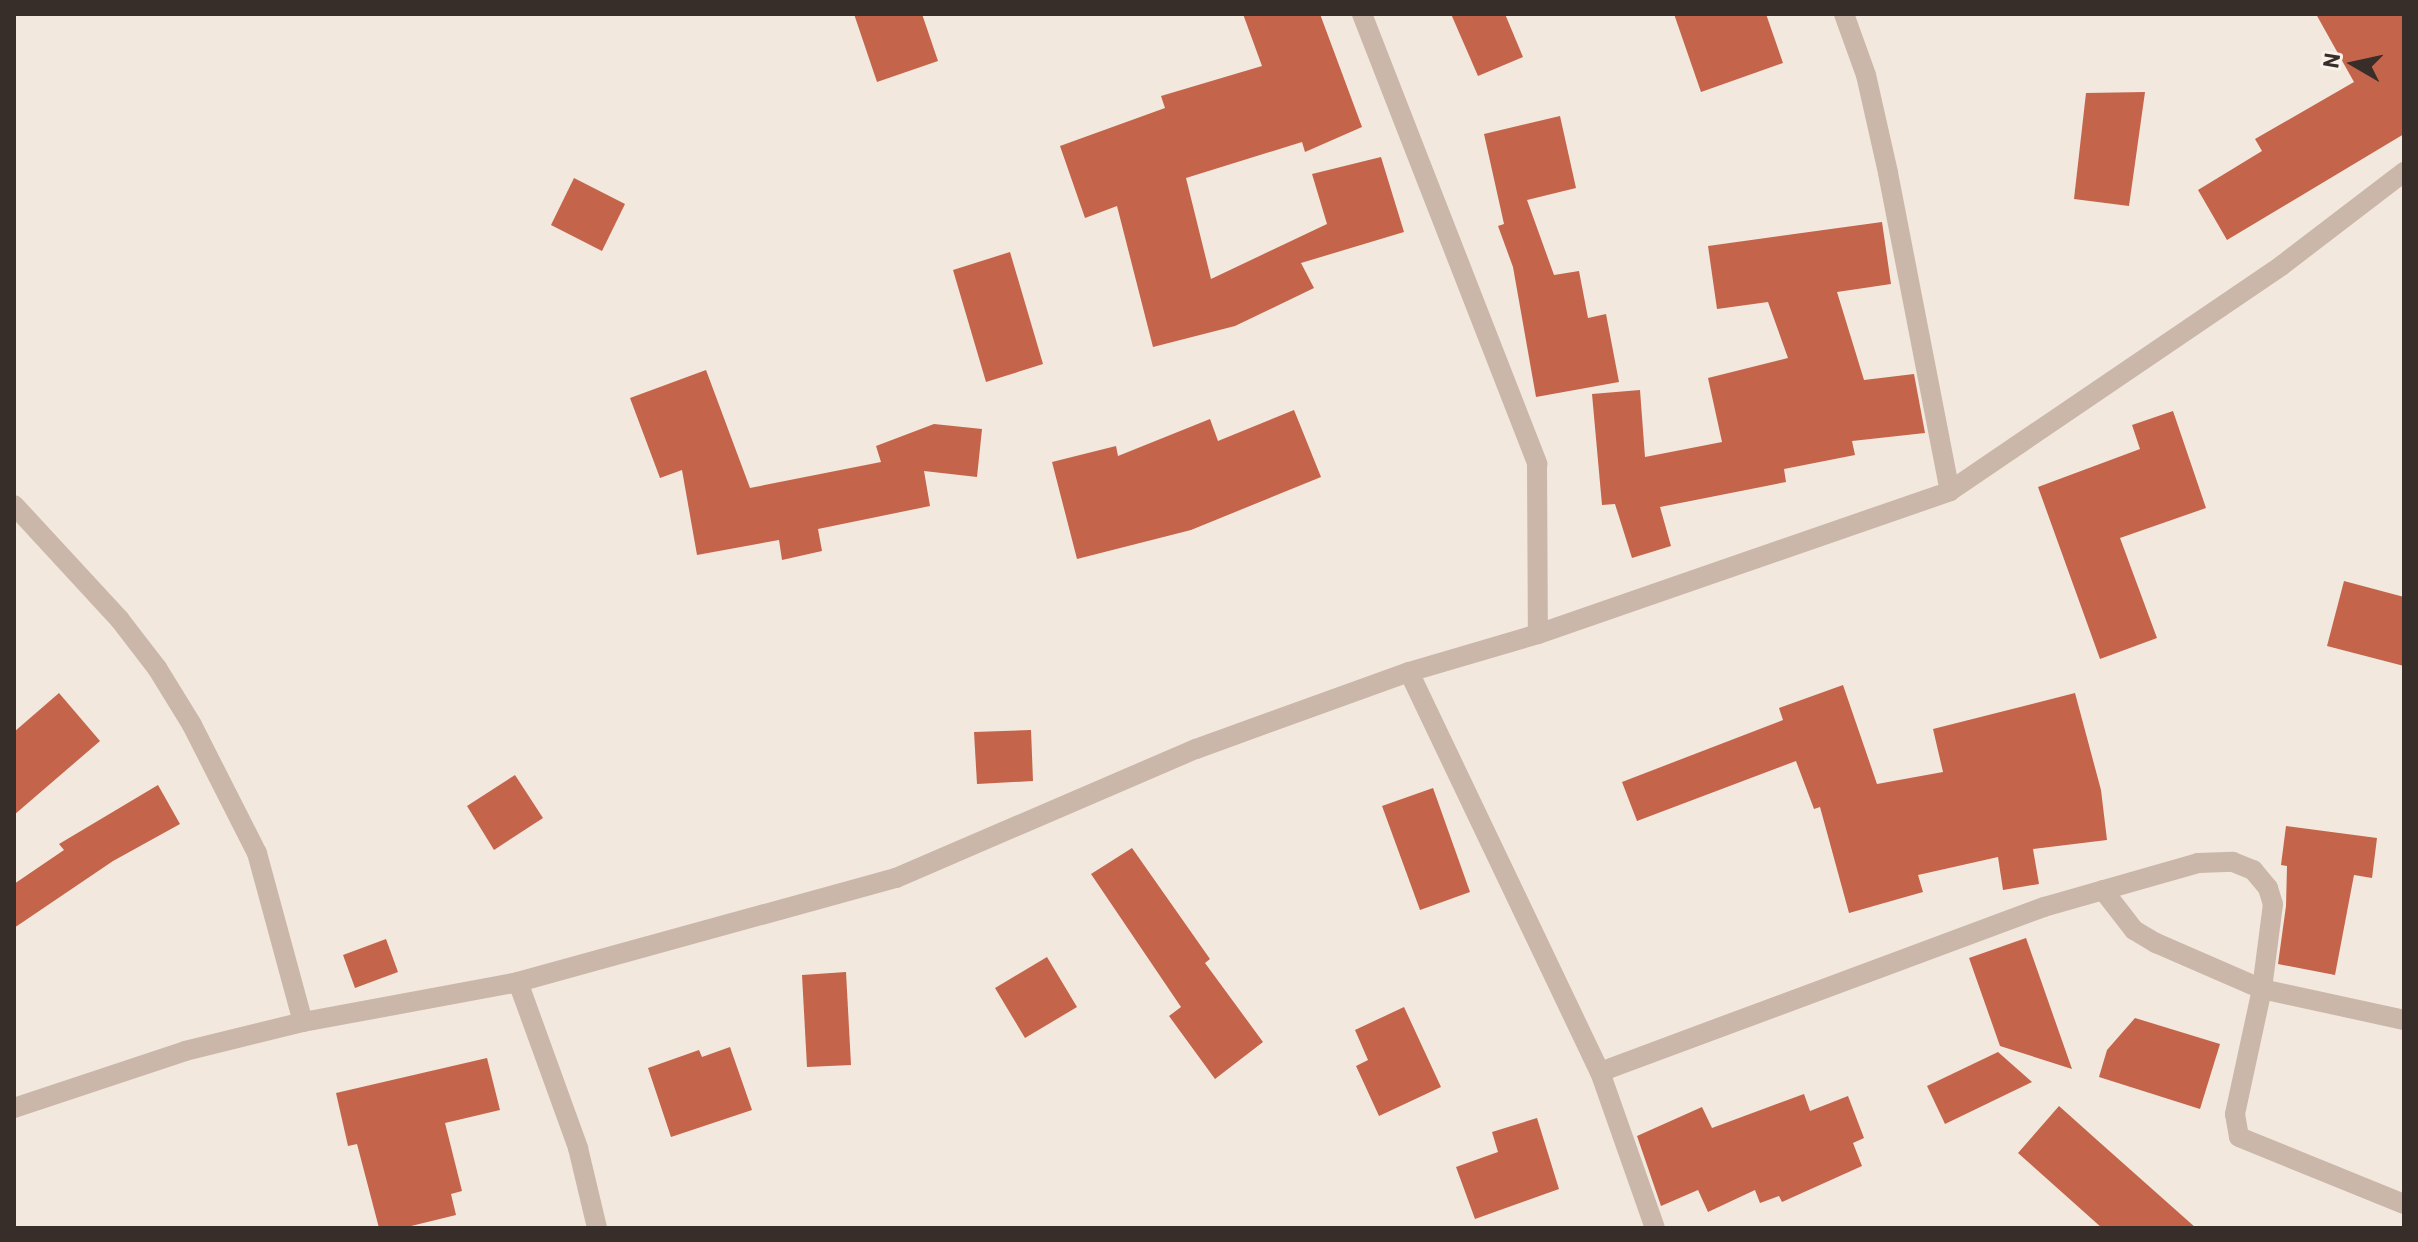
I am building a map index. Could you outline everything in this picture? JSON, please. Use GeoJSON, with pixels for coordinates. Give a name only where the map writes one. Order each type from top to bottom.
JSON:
{"type":"FeatureCollection","features":[{"type":"Feature","properties":{"kind":"street"},"geometry":{"type":"LineString","coordinates":[[1362,14],[1537,464],[1538,634]]}},
{"type":"Feature","properties":{"kind":"street"},"geometry":{"type":"LineString","coordinates":[[1844,14],[1866,75],[1885,159],[1950,491]]}},
{"type":"Feature","properties":{"kind":"street"},"geometry":{"type":"LineString","coordinates":[[14,1108],[185,1051],[303,1022],[518,982],[896,878],[1196,749],[1409,672],[1538,634],[1950,491],[2281,266],[2404,172]]}},
{"type":"Feature","properties":{"kind":"street"},"geometry":{"type":"LineString","coordinates":[[14,505],[120,620],[192,725],[257,853],[303,1022]]}},
{"type":"Feature","properties":{"kind":"street"},"geometry":{"type":"LineString","coordinates":[[1409,672],[1600,1072],[1655,1228]]}},
{"type":"Feature","properties":{"kind":"street"},"geometry":{"type":"LineString","coordinates":[[1600,1072],[2103,890],[2198,863],[2233,862],[2253,870],[2268,888],[2273,904],[2262,989],[2235,1114],[2239,1137],[2404,1204]]}},
{"type":"Feature","properties":{"kind":"street"},"geometry":{"type":"LineString","coordinates":[[2103,890],[2134,930],[2262,989],[2404,1020]]}},
{"type":"Feature","properties":{"kind":"street"},"geometry":{"type":"LineString","coordinates":[[518,982],[578,1148],[597,1228]]}},
{"type":"Feature","properties":{"kind":"building"},"geometry":{"type":"Polygon","coordinates":[[[854,14],[922,14],[938,61],[877,82],[854,14]]]}},
{"type":"Feature","properties":{"kind":"building"},"geometry":{"type":"Polygon","coordinates":[[[1243,14],[1320,14],[1362,127],[1305,152],[1302,142],[1186,178],[1211,279],[1327,224],[1312,174],[1381,157],[1404,232],[1301,263],[1314,288],[1235,326],[1153,347],[1117,206],[1085,218],[1060,146],[1165,108],[1161,96],[1262,66],[1243,14]]]}},
{"type":"Feature","properties":{"kind":"building"},"geometry":{"type":"Polygon","coordinates":[[[1451,14],[1505,14],[1523,57],[1478,76],[1451,14]]]}},
{"type":"Feature","properties":{"kind":"building"},"geometry":{"type":"Polygon","coordinates":[[[1674,14],[1766,14],[1783,63],[1701,92],[1674,14]]]}},
{"type":"Feature","properties":{"kind":"building"},"geometry":{"type":"Polygon","coordinates":[[[2316,14],[2404,14],[2404,134],[2227,240],[2198,190],[2262,151],[2255,139],[2354,82],[2316,14]]]}},
{"type":"Feature","properties":{"kind":"building"},"geometry":{"type":"Polygon","coordinates":[[[2145,92],[2129,206],[2074,199],[2086,93],[2145,92]]]}},
{"type":"Feature","properties":{"kind":"building"},"geometry":{"type":"Polygon","coordinates":[[[1560,116],[1576,188],[1527,200],[1554,275],[1579,271],[1588,318],[1606,314],[1619,382],[1536,397],[1513,267],[1498,226],[1504,224],[1484,134],[1560,116]]]}},
{"type":"Feature","properties":{"kind":"building"},"geometry":{"type":"Polygon","coordinates":[[[574,178],[625,204],[602,251],[551,225],[574,178]]]}},
{"type":"Feature","properties":{"kind":"building"},"geometry":{"type":"Polygon","coordinates":[[[1882,222],[1891,284],[1837,292],[1864,380],[1914,374],[1925,433],[1852,441],[1855,455],[1784,469],[1786,482],[1660,507],[1671,546],[1632,558],[1615,504],[1602,505],[1592,394],[1640,390],[1645,457],[1722,442],[1708,378],[1788,358],[1768,302],[1717,309],[1708,246],[1882,222]]]}},
{"type":"Feature","properties":{"kind":"building"},"geometry":{"type":"Polygon","coordinates":[[[1010,252],[1043,364],[986,382],[953,270],[1010,252]]]}},
{"type":"Feature","properties":{"kind":"building"},"geometry":{"type":"Polygon","coordinates":[[[706,370],[750,488],[881,462],[876,446],[934,424],[982,429],[977,477],[924,471],[930,506],[818,529],[822,551],[782,560],[779,540],[697,555],[682,470],[660,478],[630,398],[706,370]]]}},
{"type":"Feature","properties":{"kind":"building"},"geometry":{"type":"Polygon","coordinates":[[[1294,410],[1321,477],[1191,530],[1077,559],[1052,462],[1116,446],[1118,456],[1210,419],[1218,441],[1294,410]]]}},
{"type":"Feature","properties":{"kind":"building"},"geometry":{"type":"Polygon","coordinates":[[[2173,411],[2206,508],[2120,538],[2157,638],[2100,659],[2038,487],[2140,449],[2132,425],[2173,411]]]}},
{"type":"Feature","properties":{"kind":"building"},"geometry":{"type":"Polygon","coordinates":[[[2344,581],[2404,597],[2404,666],[2327,646],[2344,581]]]}},
{"type":"Feature","properties":{"kind":"building"},"geometry":{"type":"Polygon","coordinates":[[[1843,685],[1877,784],[1943,772],[1933,729],[2075,693],[2101,790],[2107,840],[2033,849],[2039,884],[2003,890],[1998,857],[1918,875],[1923,892],[1849,913],[1820,807],[1814,809],[1796,761],[1637,821],[1622,782],[1783,720],[1779,708],[1843,685]]]}},
{"type":"Feature","properties":{"kind":"building"},"geometry":{"type":"Polygon","coordinates":[[[59,693],[100,741],[14,815],[14,732],[59,693]]]}},
{"type":"Feature","properties":{"kind":"building"},"geometry":{"type":"Polygon","coordinates":[[[1031,730],[1033,781],[977,784],[974,732],[1031,730]]]}},
{"type":"Feature","properties":{"kind":"building"},"geometry":{"type":"Polygon","coordinates":[[[515,775],[543,818],[494,850],[467,806],[515,775]]]}},
{"type":"Feature","properties":{"kind":"building"},"geometry":{"type":"Polygon","coordinates":[[[158,785],[180,824],[113,861],[14,928],[14,884],[64,850],[59,844],[158,785]]]}},
{"type":"Feature","properties":{"kind":"building"},"geometry":{"type":"Polygon","coordinates":[[[1433,788],[1470,892],[1420,910],[1382,806],[1433,788]]]}},
{"type":"Feature","properties":{"kind":"building"},"geometry":{"type":"Polygon","coordinates":[[[2286,826],[2377,838],[2372,878],[2354,875],[2335,975],[2278,964],[2286,906],[2287,866],[2281,865],[2286,826]]]}},
{"type":"Feature","properties":{"kind":"building"},"geometry":{"type":"Polygon","coordinates":[[[1132,848],[1210,959],[1205,963],[1263,1042],[1215,1079],[1169,1016],[1181,1007],[1091,874],[1132,848]]]}},
{"type":"Feature","properties":{"kind":"building"},"geometry":{"type":"Polygon","coordinates":[[[2026,938],[2072,1069],[2000,1046],[1969,958],[2026,938]]]}},
{"type":"Feature","properties":{"kind":"building"},"geometry":{"type":"Polygon","coordinates":[[[386,939],[398,972],[355,988],[343,955],[386,939]]]}},
{"type":"Feature","properties":{"kind":"building"},"geometry":{"type":"Polygon","coordinates":[[[1047,957],[1077,1007],[1025,1038],[995,988],[1047,957]]]}},
{"type":"Feature","properties":{"kind":"building"},"geometry":{"type":"Polygon","coordinates":[[[846,972],[851,1065],[807,1067],[802,975],[846,972]]]}},
{"type":"Feature","properties":{"kind":"building"},"geometry":{"type":"Polygon","coordinates":[[[1404,1007],[1441,1087],[1379,1116],[1356,1066],[1368,1060],[1355,1030],[1404,1007]]]}},
{"type":"Feature","properties":{"kind":"building"},"geometry":{"type":"Polygon","coordinates":[[[2135,1018],[2220,1044],[2200,1109],[2099,1077],[2107,1050],[2135,1018]]]}},
{"type":"Feature","properties":{"kind":"building"},"geometry":{"type":"Polygon","coordinates":[[[730,1047],[752,1110],[671,1137],[648,1068],[699,1050],[702,1057],[730,1047]]]}},
{"type":"Feature","properties":{"kind":"building"},"geometry":{"type":"Polygon","coordinates":[[[1998,1052],[2032,1082],[1945,1124],[1927,1086],[1998,1052]]]}},
{"type":"Feature","properties":{"kind":"building"},"geometry":{"type":"Polygon","coordinates":[[[487,1058],[500,1110],[445,1123],[462,1191],[451,1194],[456,1215],[403,1228],[379,1228],[357,1144],[348,1146],[336,1093],[487,1058]]]}},
{"type":"Feature","properties":{"kind":"building"},"geometry":{"type":"Polygon","coordinates":[[[1804,1094],[1810,1111],[1848,1096],[1864,1138],[1853,1143],[1862,1166],[1782,1202],[1779,1196],[1760,1203],[1755,1190],[1708,1212],[1698,1190],[1661,1206],[1637,1136],[1702,1107],[1712,1128],[1804,1094]]]}},
{"type":"Feature","properties":{"kind":"building"},"geometry":{"type":"Polygon","coordinates":[[[2059,1106],[2196,1228],[2102,1228],[2018,1153],[2059,1106]]]}},
{"type":"Feature","properties":{"kind":"building"},"geometry":{"type":"Polygon","coordinates":[[[1537,1118],[1559,1189],[1475,1219],[1456,1167],[1498,1152],[1492,1132],[1537,1118]]]}}]}
